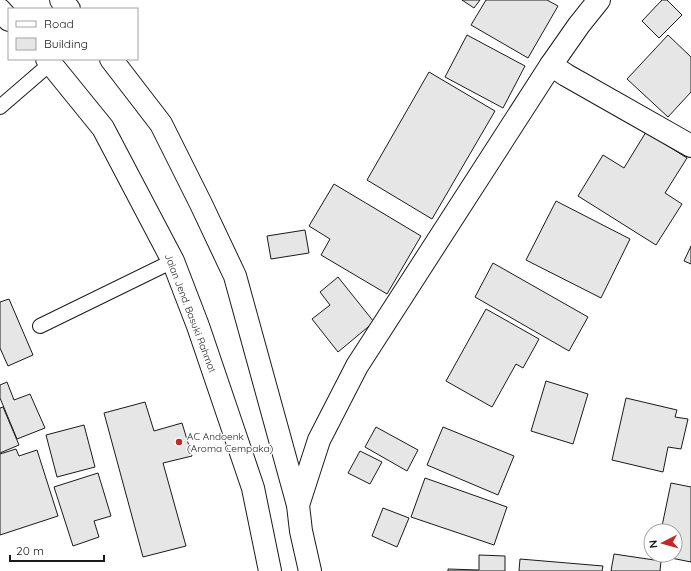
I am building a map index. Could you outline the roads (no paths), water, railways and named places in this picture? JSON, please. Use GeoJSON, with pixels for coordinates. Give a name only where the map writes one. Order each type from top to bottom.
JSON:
{"type":"FeatureCollection","features":[{"type":"Feature","properties":{"kind":"main road"},"geometry":{"type":"LineString","coordinates":[[61,0],[68,8]]}},
{"type":"Feature","properties":{"kind":"main road"},"geometry":{"type":"LineString","coordinates":[[298,505],[319,440],[357,366],[551,65],[579,25],[599,0]]}},
{"type":"Feature","properties":{"kind":"main road"},"geometry":{"type":"LineString","coordinates":[[0,10],[8,19]]}},
{"type":"Feature","properties":{"kind":"main road"},"geometry":{"type":"LineString","coordinates":[[112,60],[160,124],[201,204],[235,276],[298,505],[300,531],[310,571]]}},
{"type":"Feature","properties":{"kind":"main road","name":"Jalan Jend. Basuki Rahmat"},"geometry":{"type":"LineString","coordinates":[[49,61],[103,128],[173,261],[198,326],[253,488],[270,571]]}},
{"type":"Feature","properties":{"kind":"main road"},"geometry":{"type":"LineString","coordinates":[[551,65],[691,146]]}},
{"type":"Feature","properties":{"kind":"lane"},"geometry":{"type":"LineString","coordinates":[[0,107],[49,61]]}},
{"type":"Feature","properties":{"kind":"lane"},"geometry":{"type":"LineString","coordinates":[[40,326],[173,261]]}},
{"type":"Feature","properties":{"kind":"place","name":"AC Andoenk (Aroma Cempaka)"},"geometry":{"type":"Point","coordinates":[179,442]}}]}
